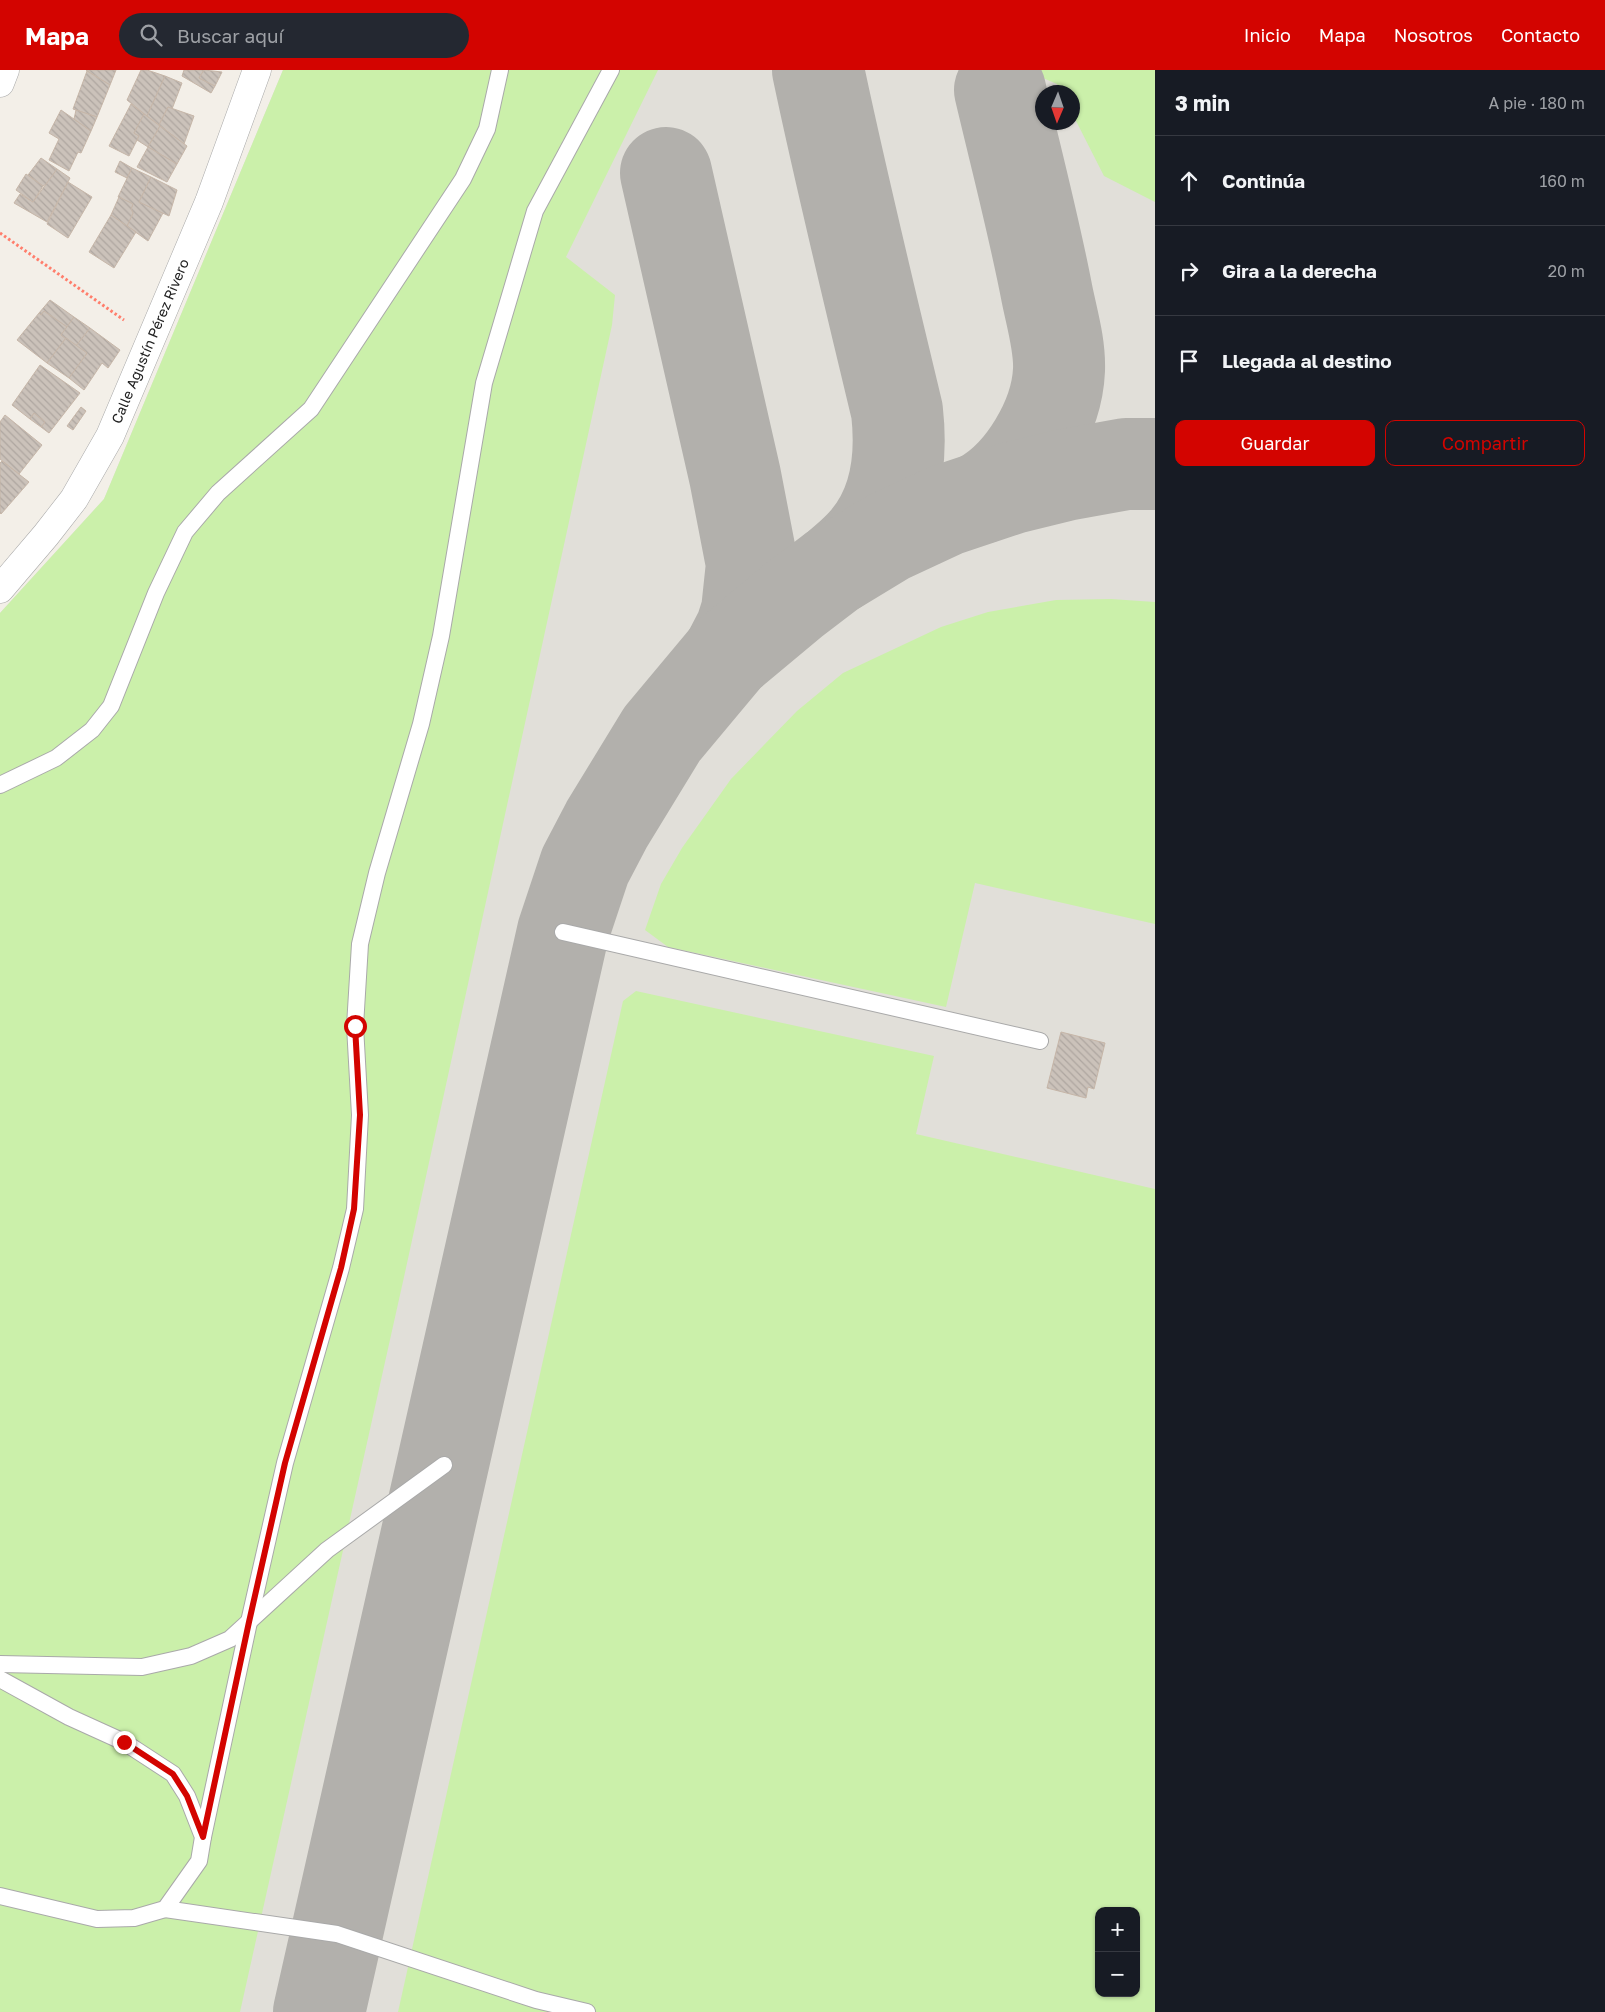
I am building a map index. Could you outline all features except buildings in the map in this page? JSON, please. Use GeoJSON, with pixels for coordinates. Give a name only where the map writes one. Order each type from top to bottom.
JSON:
{"type":"FeatureCollection","features":[{"type":"Feature","properties":{"kind":"street"},"geometry":{"type":"LineString","coordinates":[[0,83],[5,70]]}},
{"type":"Feature","properties":{"kind":"street","name":"Calle Agustín Pérez Rivero"},"geometry":{"type":"LineString","coordinates":[[0,589],[74,499],[110,436],[209,202],[257,70]]}},
{"type":"Feature","properties":{"kind":"lane"},"geometry":{"type":"LineString","coordinates":[[0,785],[56,758],[92,730],[111,706],[156,593],[185,532],[218,493],[311,410],[463,179],[487,129],[500,70]]}},
{"type":"Feature","properties":{"kind":"lane"},"geometry":{"type":"LineString","coordinates":[[165,1909],[185,1884],[199,1861],[249,1622],[285,1463],[341,1268],[354,1209],[360,1115],[355,1026],[360,944],[377,873],[421,724],[441,636],[484,383],[535,211],[611,70]]}},
{"type":"Feature","properties":{"kind":"lane"},"geometry":{"type":"LineString","coordinates":[[563,932],[1040,1041]]}},
{"type":"Feature","properties":{"kind":"lane"},"geometry":{"type":"LineString","coordinates":[[0,1664],[142,1667],[191,1656],[230,1639],[327,1550],[444,1465]]}},
{"type":"Feature","properties":{"kind":"lane"},"geometry":{"type":"LineString","coordinates":[[0,1679],[69,1717],[124,1742],[173,1774],[187,1796],[203,1837]]}},
{"type":"Feature","properties":{"kind":"lane"},"geometry":{"type":"LineString","coordinates":[[0,1896],[97,1919],[134,1918],[165,1909],[337,1934],[536,2000],[587,2012]]}},
{"type":"Feature","properties":{"kind":"path"},"geometry":{"type":"LineString","coordinates":[[0,233],[152,339]]}},
{"type":"Feature","properties":{"kind":"shaded area"},"geometry":{"type":"Polygon","coordinates":[[[283,70],[1155,70],[1155,2012],[0,2012],[0,613],[104,499],[283,70]]]}},
{"type":"Feature","properties":{"kind":"green space"},"geometry":{"type":"Polygon","coordinates":[[[283,70],[658,70],[566,257],[615,295],[612,325],[404,1277],[240,2012],[0,2012],[0,613],[104,499],[283,70]]]}},
{"type":"Feature","properties":{"kind":"green space"},"geometry":{"type":"Polygon","coordinates":[[[1024,70],[1155,70],[1155,202],[1104,176],[1080,129],[1080,85],[1057,84],[1024,70]]]}},
{"type":"Feature","properties":{"kind":"green space"},"geometry":{"type":"Polygon","coordinates":[[[1111,599],[1155,602],[1155,924],[975,883],[946,1007],[668,947],[645,930],[661,884],[682,848],[731,779],[797,711],[843,673],[941,627],[988,612],[1056,600],[1111,599]]]}},
{"type":"Feature","properties":{"kind":"green space"},"geometry":{"type":"Polygon","coordinates":[[[636,991],[934,1056],[916,1134],[1155,1189],[1155,2012],[398,2012],[623,1001],[636,991]]]}},
{"type":"Feature","properties":{"kind":"taxiway"},"geometry":{"type":"LineString","coordinates":[[818,70],[846,198],[897,411],[899,445],[895,479],[885,511],[866,540],[835,569]]}},
{"type":"Feature","properties":{"kind":"taxiway"},"geometry":{"type":"LineString","coordinates":[[981,498],[1011,475],[1035,443],[1052,407],[1059,370],[1057,342],[1042,268],[1000,90]]}},
{"type":"Feature","properties":{"kind":"taxiway"},"geometry":{"type":"LineString","coordinates":[[666,173],[735,476],[752,564],[747,611],[741,630],[728,655]]}},
{"type":"Feature","properties":{"kind":"taxiway"},"geometry":{"type":"LineString","coordinates":[[319,2012],[563,932],[585,866],[607,824],[662,734],[728,655],[832,571],[888,537],[946,510],[1012,488],[1065,475],[1126,464],[1155,464]]}},
{"type":"Feature","properties":{"kind":"route"},"geometry":{"type":"LineString","coordinates":[[124,1742],[173,1774],[187,1796],[203,1837],[285,1463],[341,1268],[354,1209],[360,1115],[355,1026]]}}]}
